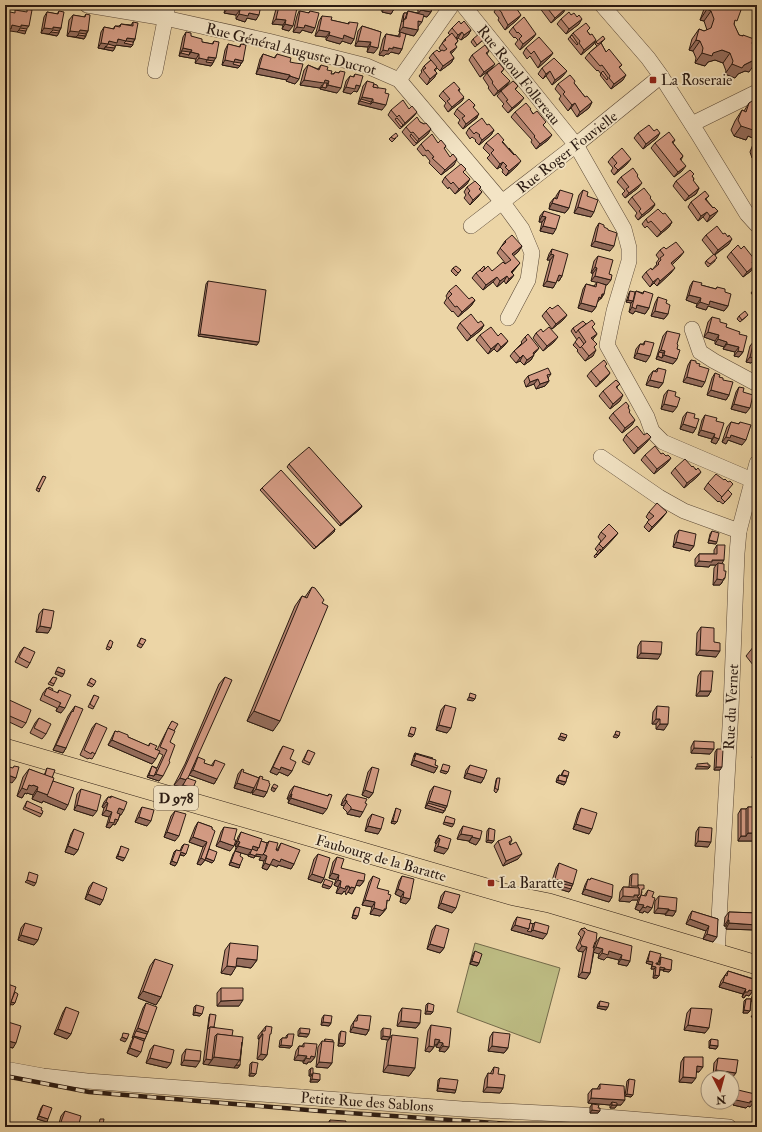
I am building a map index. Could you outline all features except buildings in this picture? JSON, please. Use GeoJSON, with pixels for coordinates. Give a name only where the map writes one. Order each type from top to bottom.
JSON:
{"type":"FeatureCollection","features":[{"type":"Feature","properties":{"kind":"main road","name":"Faubourg de la Baratte"},"geometry":{"type":"LineString","coordinates":[[5,748],[508,895],[549,903],[757,965]]}},
{"type":"Feature","properties":{"kind":"street","name":"Rue Général Auguste Ducrot"},"geometry":{"type":"LineString","coordinates":[[87,5],[167,12],[268,41],[367,66],[399,80],[503,203],[522,229],[532,253],[528,280],[508,318]]}},
{"type":"Feature","properties":{"kind":"street"},"geometry":{"type":"LineString","coordinates":[[399,80],[452,5]]}},
{"type":"Feature","properties":{"kind":"street","name":"Rue Raoul Follereau"},"geometry":{"type":"LineString","coordinates":[[463,5],[576,145],[624,229],[629,248],[629,261],[614,311],[607,345],[647,417],[652,431],[663,442],[752,480]]}},
{"type":"Feature","properties":{"kind":"street"},"geometry":{"type":"LineString","coordinates":[[602,5],[648,58],[661,76],[747,214],[757,225]]}},
{"type":"Feature","properties":{"kind":"street"},"geometry":{"type":"LineString","coordinates":[[155,71],[167,12]]}},
{"type":"Feature","properties":{"kind":"street","name":"Rue Roger Fouvielle"},"geometry":{"type":"LineString","coordinates":[[471,226],[503,203],[661,76]]}},
{"type":"Feature","properties":{"kind":"street"},"geometry":{"type":"LineString","coordinates":[[692,124],[757,92]]}},
{"type":"Feature","properties":{"kind":"street"},"geometry":{"type":"LineString","coordinates":[[692,329],[700,352],[757,384]]}},
{"type":"Feature","properties":{"kind":"street"},"geometry":{"type":"LineString","coordinates":[[601,457],[659,498],[684,511],[739,531]]}},
{"type":"Feature","properties":{"kind":"street","name":"Rue du Vernet"},"geometry":{"type":"LineString","coordinates":[[717,954],[732,709],[737,553],[739,531],[757,463]]}},
{"type":"Feature","properties":{"kind":"street","name":"Petite Rue des Sablons"},"geometry":{"type":"LineString","coordinates":[[5,1068],[43,1076],[87,1082],[455,1108],[581,1115],[729,1127]]}},
{"type":"Feature","properties":{"kind":"shaded area"},"geometry":{"type":"Polygon","coordinates":[[[475,943],[560,968],[540,1043],[457,1012],[475,943]]]}},
{"type":"Feature","properties":{"kind":"railway"},"geometry":{"type":"LineString","coordinates":[[5,1076],[89,1092],[320,1111],[556,1127]]}},
{"type":"Feature","properties":{"kind":"place","name":"La Roseraie"},"geometry":{"type":"Point","coordinates":[653,80]}},
{"type":"Feature","properties":{"kind":"place","name":"La Baratte"},"geometry":{"type":"Point","coordinates":[491,883]}}]}
